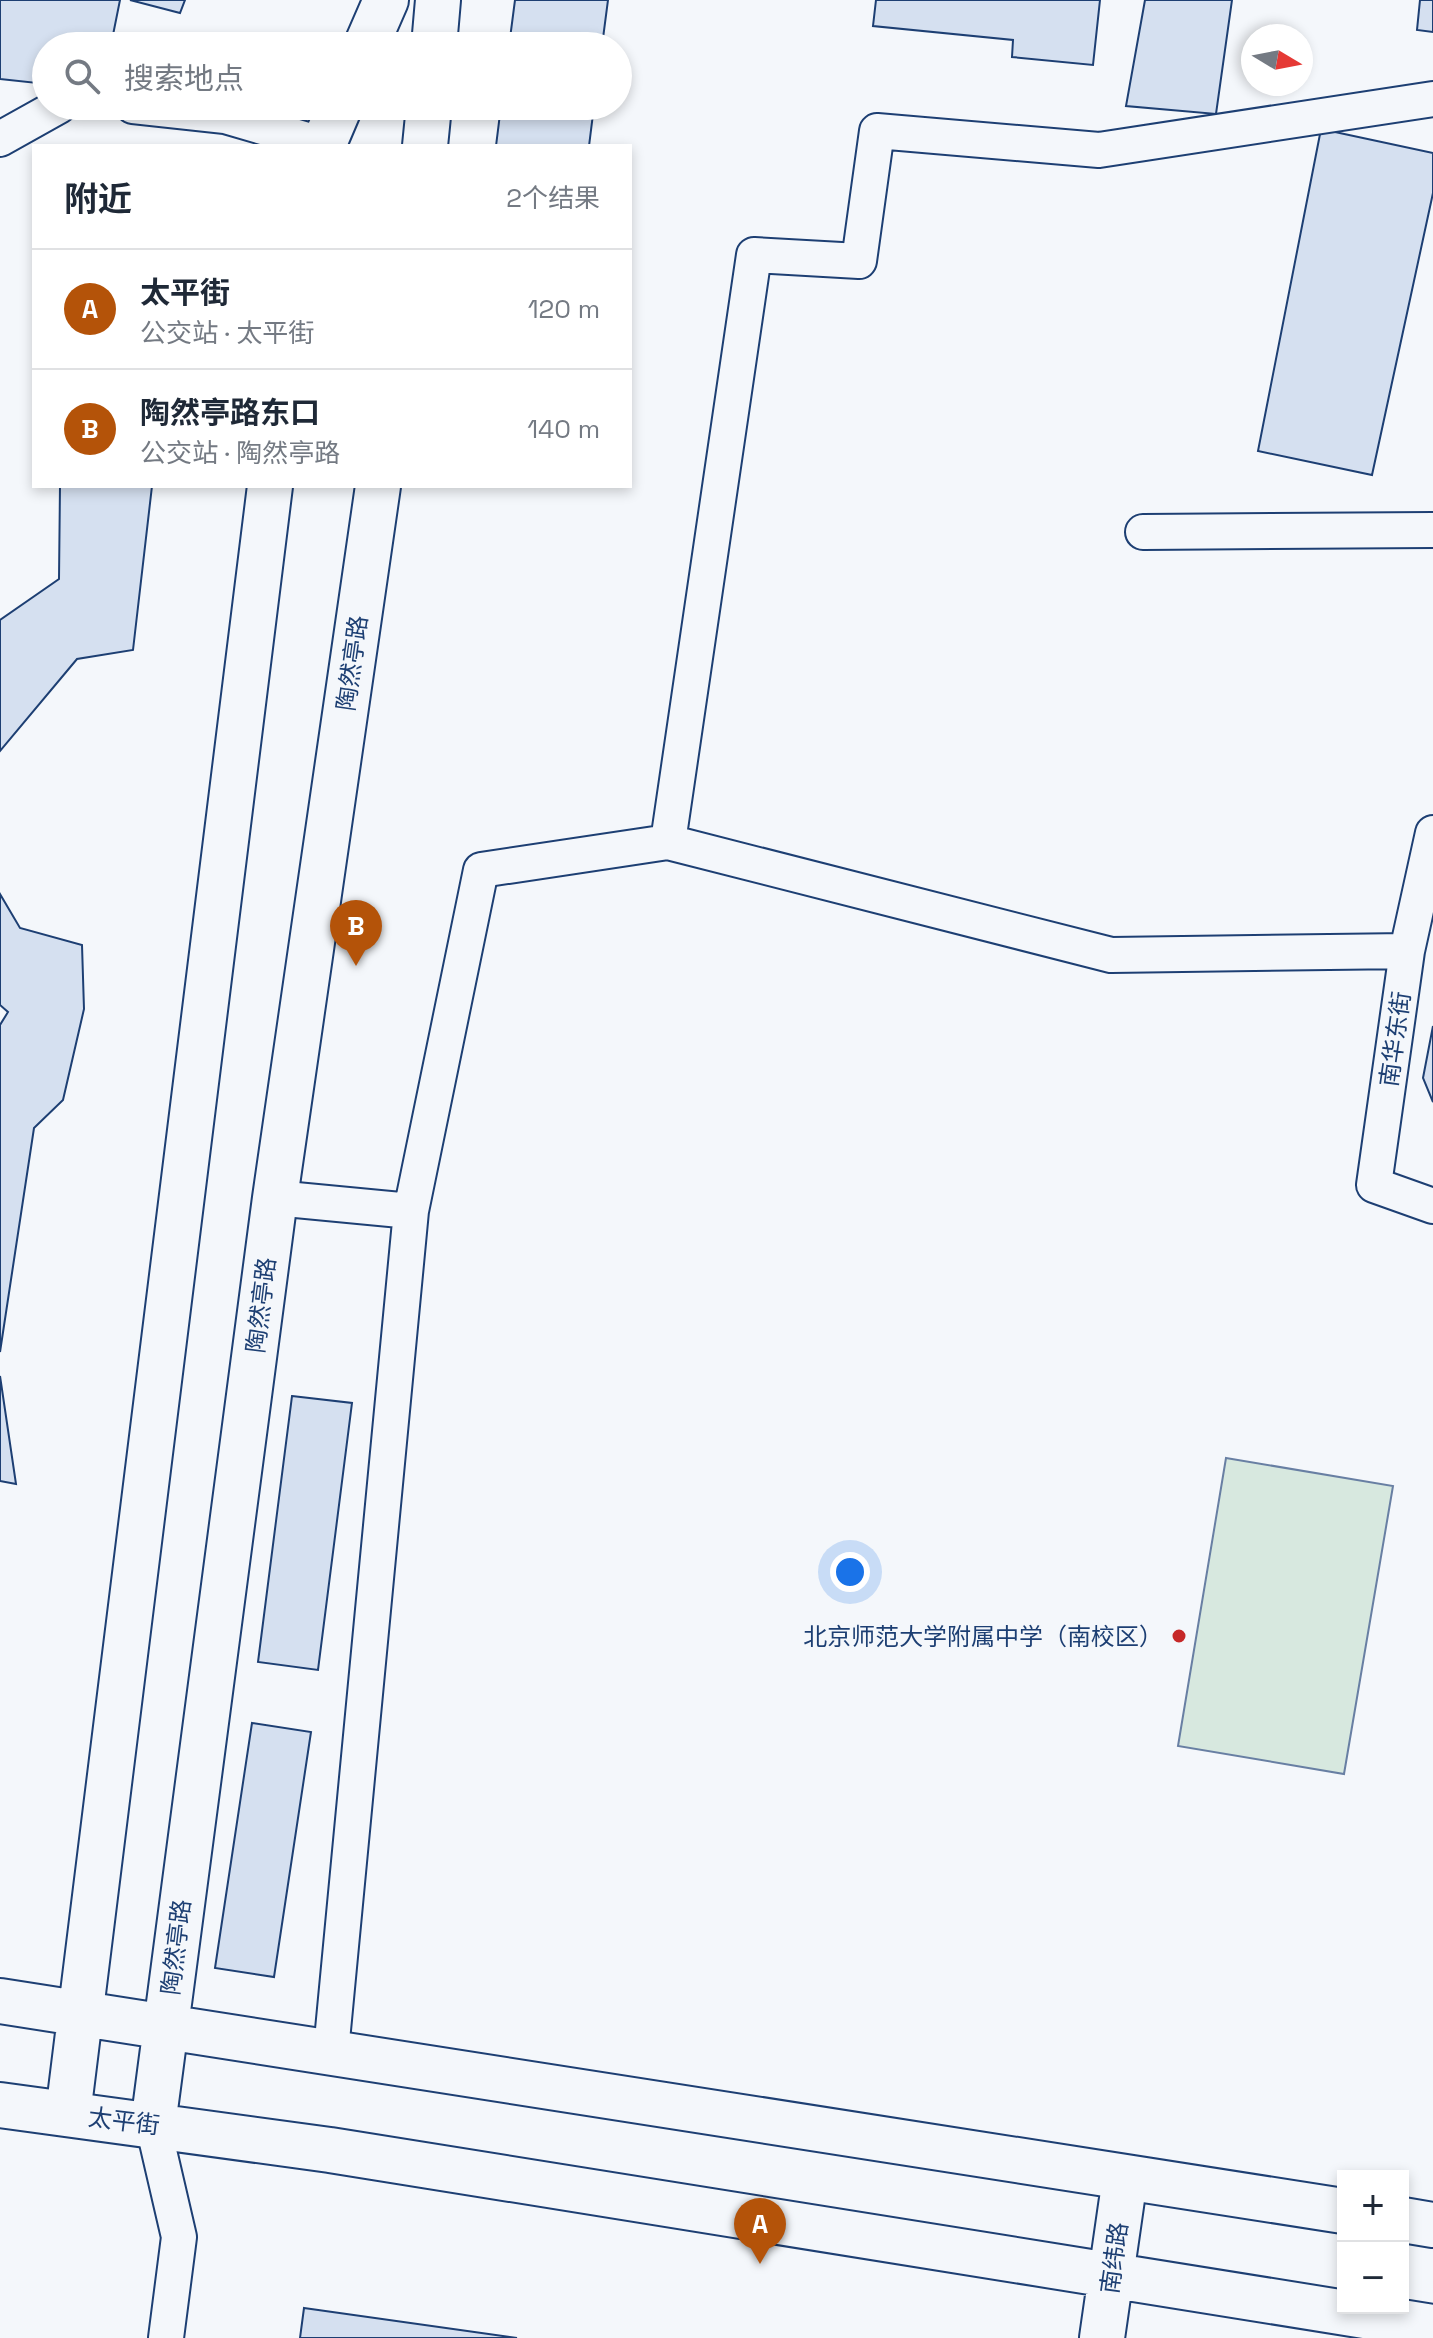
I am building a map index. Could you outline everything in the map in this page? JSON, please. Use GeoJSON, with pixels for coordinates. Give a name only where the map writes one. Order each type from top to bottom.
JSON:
{"type":"FeatureCollection","features":[{"type":"Feature","properties":{"kind":"main road"},"geometry":{"type":"LineString","coordinates":[[372,32],[386,0]]}},
{"type":"Feature","properties":{"kind":"main road"},"geometry":{"type":"LineString","coordinates":[[435,32],[438,0]]}},
{"type":"Feature","properties":{"kind":"main road"},"geometry":{"type":"LineString","coordinates":[[425,144],[428,120]]}},
{"type":"Feature","properties":{"kind":"main road"},"geometry":{"type":"LineString","coordinates":[[68,2114],[270,488]]}},
{"type":"Feature","properties":{"kind":"main road","name":"陶然亭路"},"geometry":{"type":"LineString","coordinates":[[153,2125],[275,1198],[378,488]]}},
{"type":"Feature","properties":{"kind":"main road"},"geometry":{"type":"LineString","coordinates":[[0,2001],[1337,2210]]}},
{"type":"Feature","properties":{"kind":"main road","name":"太平街"},"geometry":{"type":"LineString","coordinates":[[0,2105],[153,2125],[1112,2273],[1433,2327]]}},
{"type":"Feature","properties":{"kind":"main road","name":"南纬路"},"geometry":{"type":"LineString","coordinates":[[1102,2338],[1125,2178]]}},
{"type":"Feature","properties":{"kind":"main road"},"geometry":{"type":"LineString","coordinates":[[1409,2221],[1433,2225]]}},
{"type":"Feature","properties":{"kind":"street"},"geometry":{"type":"LineString","coordinates":[[668,842],[754,255],[859,261],[877,131],[1099,150],[1433,99]]}},
{"type":"Feature","properties":{"kind":"street"},"geometry":{"type":"LineString","coordinates":[[0,139],[34,120]]}},
{"type":"Feature","properties":{"kind":"street"},"geometry":{"type":"LineString","coordinates":[[246,120],[329,136]]}},
{"type":"Feature","properties":{"kind":"street"},"geometry":{"type":"LineString","coordinates":[[1143,532],[1433,530]]}},
{"type":"Feature","properties":{"kind":"street","name":"南华东街"},"geometry":{"type":"LineString","coordinates":[[1433,833],[1407,951],[1374,1185],[1433,1206]]}},
{"type":"Feature","properties":{"kind":"street"},"geometry":{"type":"LineString","coordinates":[[331,2051],[411,1211],[481,870],[668,842],[1111,955],[1407,951]]}},
{"type":"Feature","properties":{"kind":"street"},"geometry":{"type":"LineString","coordinates":[[275,1198],[411,1211]]}},
{"type":"Feature","properties":{"kind":"street"},"geometry":{"type":"LineString","coordinates":[[153,2125],[179,2237],[166,2338]]}},
{"type":"Feature","properties":{"kind":"shaded area"},"geometry":{"type":"Polygon","coordinates":[[[1226,1458],[1393,1486],[1344,1774],[1178,1746],[1226,1458]]]}},
{"type":"Feature","properties":{"kind":"building"},"geometry":{"type":"Polygon","coordinates":[[[0,0],[120,0],[114,32],[32,32],[32,82],[0,79],[0,0]]]}},
{"type":"Feature","properties":{"kind":"building"},"geometry":{"type":"Polygon","coordinates":[[[130,0],[185,0],[180,13],[130,0]]]}},
{"type":"Feature","properties":{"kind":"building"},"geometry":{"type":"Polygon","coordinates":[[[515,0],[608,0],[604,32],[511,32],[515,0]]]}},
{"type":"Feature","properties":{"kind":"building"},"geometry":{"type":"Polygon","coordinates":[[[876,0],[1100,0],[1093,65],[1012,57],[1013,40],[873,26],[876,0]]]}},
{"type":"Feature","properties":{"kind":"building"},"geometry":{"type":"Polygon","coordinates":[[[1145,0],[1232,0],[1216,114],[1126,106],[1145,0]]]}},
{"type":"Feature","properties":{"kind":"building"},"geometry":{"type":"Polygon","coordinates":[[[1420,0],[1433,0],[1433,32],[1417,30],[1420,0]]]}},
{"type":"Feature","properties":{"kind":"building"},"geometry":{"type":"Polygon","coordinates":[[[499,120],[592,120],[589,144],[496,144],[499,120]]]}},
{"type":"Feature","properties":{"kind":"building"},"geometry":{"type":"Polygon","coordinates":[[[1321,129],[1433,153],[1433,193],[1372,475],[1258,451],[1321,129]]]}},
{"type":"Feature","properties":{"kind":"building"},"geometry":{"type":"Polygon","coordinates":[[[60,488],[152,488],[133,650],[77,659],[0,751],[0,620],[59,579],[60,488]]]}},
{"type":"Feature","properties":{"kind":"building"},"geometry":{"type":"Polygon","coordinates":[[[0,894],[20,928],[82,945],[84,1009],[63,1100],[34,1128],[0,1352],[0,1025],[8,1012],[0,1005],[0,894]]]}},
{"type":"Feature","properties":{"kind":"building"},"geometry":{"type":"Polygon","coordinates":[[[1433,1026],[1433,1102],[1423,1078],[1433,1026]]]}},
{"type":"Feature","properties":{"kind":"building"},"geometry":{"type":"Polygon","coordinates":[[[0,1376],[16,1484],[0,1481],[0,1376]]]}},
{"type":"Feature","properties":{"kind":"building"},"geometry":{"type":"Polygon","coordinates":[[[292,1396],[352,1403],[318,1670],[258,1662],[292,1396]]]}},
{"type":"Feature","properties":{"kind":"building"},"geometry":{"type":"Polygon","coordinates":[[[252,1723],[311,1732],[274,1977],[215,1968],[252,1723]]]}},
{"type":"Feature","properties":{"kind":"building"},"geometry":{"type":"Polygon","coordinates":[[[304,2308],[517,2338],[300,2338],[304,2308]]]}},
{"type":"Feature","properties":{"kind":"place","name":"陶然亭路东口"},"geometry":{"type":"Point","coordinates":[356,966]}},
{"type":"Feature","properties":{"kind":"place","name":"北京师范大学附属中学（南校区）"},"geometry":{"type":"Point","coordinates":[1179,1636]}},
{"type":"Feature","properties":{"kind":"place","name":"太平街"},"geometry":{"type":"Point","coordinates":[760,2264]}}]}
